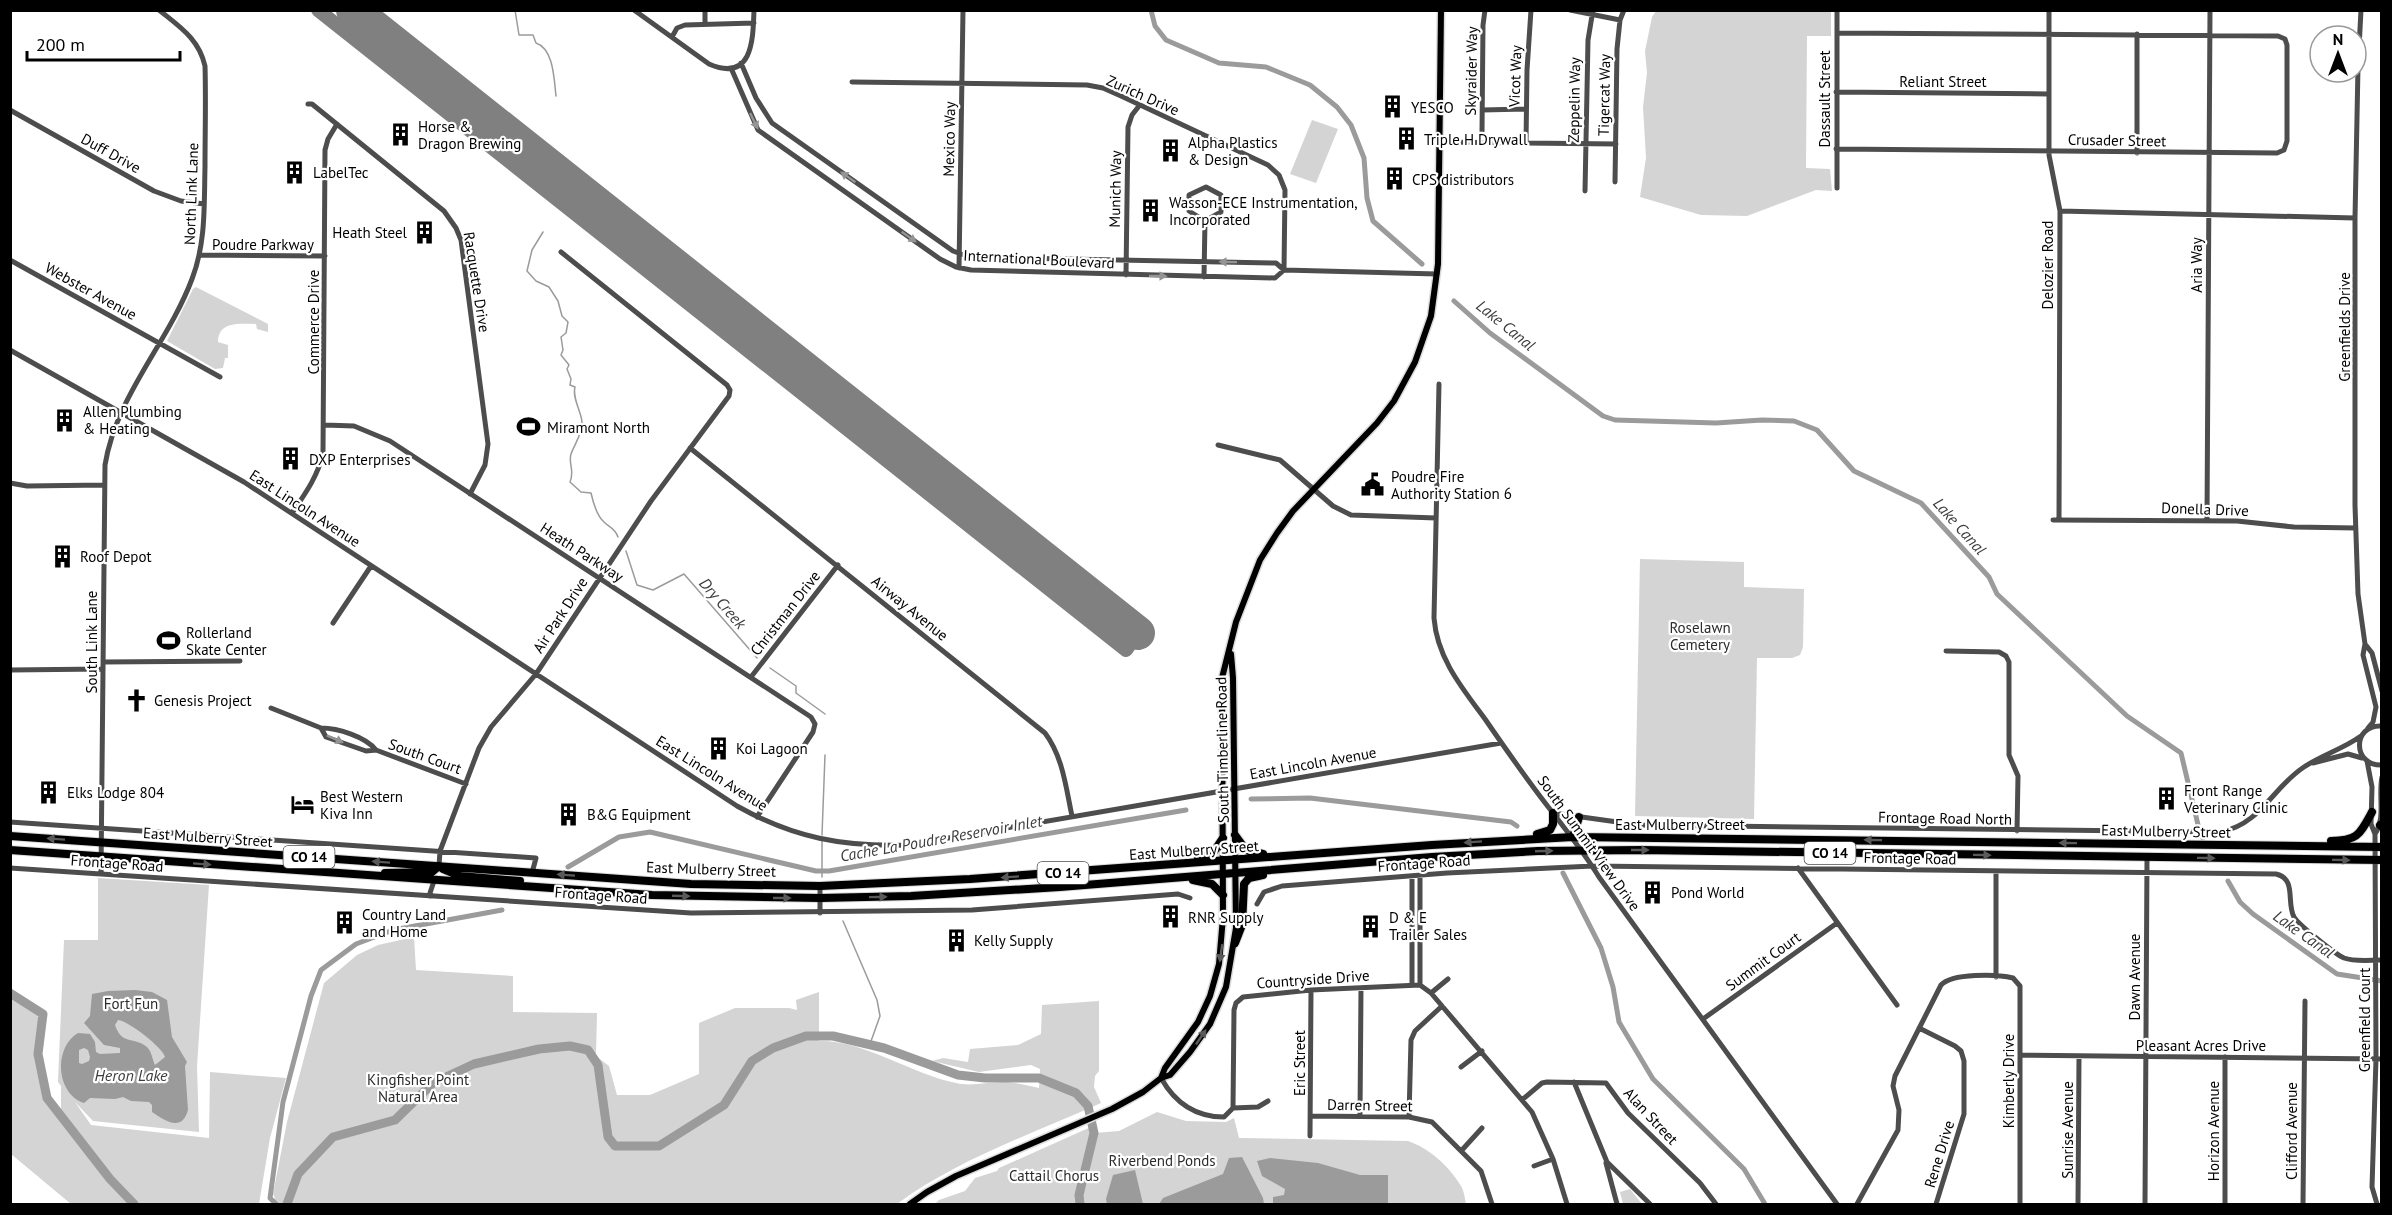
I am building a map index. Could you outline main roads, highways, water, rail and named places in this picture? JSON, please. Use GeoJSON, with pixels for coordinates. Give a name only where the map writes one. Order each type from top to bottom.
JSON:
{"type":"FeatureCollection","features":[{"type":"Feature","properties":{"kind":"highway"},"geometry":{"type":"LineString","coordinates":[[2274,846],[2296,841],[2352,839],[2362,831],[2372,812]]}},
{"type":"Feature","properties":{"kind":"highway"},"geometry":{"type":"LineString","coordinates":[[1504,840],[1547,832],[1553,824],[1553,813]]}},
{"type":"Feature","properties":{"kind":"highway"},"geometry":{"type":"LineString","coordinates":[[1573,837],[1579,817]]}},
{"type":"Feature","properties":{"kind":"highway"},"geometry":{"type":"LineString","coordinates":[[1235,835],[1246,850],[1259,854],[1357,846],[1375,849]]}},
{"type":"Feature","properties":{"kind":"highway","name":"East Mulberry Street"},"geometry":{"type":"LineString","coordinates":[[10,836],[691,884],[820,886],[970,879],[1504,840],[1573,837],[2378,847]]}},
{"type":"Feature","properties":{"kind":"highway"},"geometry":{"type":"LineString","coordinates":[[1108,870],[1137,864],[1203,858],[1216,851],[1223,838]]}},
{"type":"Feature","properties":{"kind":"highway","name":"East Mulberry Street"},"geometry":{"type":"LineString","coordinates":[[10,850],[708,897],[820,898],[911,897],[1432,857],[1582,850],[2378,860]]}},
{"type":"Feature","properties":{"kind":"highway"},"geometry":{"type":"LineString","coordinates":[[1235,943],[1242,925],[1243,887],[1249,878],[1259,875],[1320,870],[1356,863]]}},
{"type":"Feature","properties":{"kind":"highway"},"geometry":{"type":"LineString","coordinates":[[359,875],[432,872],[440,867],[460,876],[548,883],[609,891]]}},
{"type":"Feature","properties":{"kind":"highway"},"geometry":{"type":"LineString","coordinates":[[1084,884],[1103,887],[1199,880],[1212,884],[1223,895]]}},
{"type":"Feature","properties":{"kind":"main road","name":"South Timberline Road"},"geometry":{"type":"LineString","coordinates":[[1161,1078],[1165,1068],[1198,1022],[1210,996],[1222,946],[1222,678],[1236,622],[1260,561],[1282,526],[1314,488],[1377,423],[1400,391],[1424,342],[1435,297],[1437,274],[1441,10]]}},
{"type":"Feature","properties":{"kind":"main road","name":"South Timberline Road"},"geometry":{"type":"LineString","coordinates":[[910,1204],[956,1176],[1112,1109],[1161,1078],[1170,1075],[1210,1024],[1226,987],[1235,943],[1235,789],[1233,678],[1230,648]]}},
{"type":"Feature","properties":{"kind":"water","name":"Heron Lake"},"geometry":{"type":"Polygon","coordinates":[[[108,991],[152,992],[167,1000],[172,1037],[187,1062],[185,1066],[188,1110],[182,1121],[172,1123],[162,1118],[152,1112],[152,1105],[149,1102],[131,1101],[123,1097],[90,1098],[84,1103],[68,1090],[63,1081],[62,1059],[64,1049],[78,1033],[90,1034],[95,1042],[96,1052],[100,1054],[120,1053],[120,1048],[104,1045],[84,1023],[90,1016],[92,994],[108,991]],[[118,1020],[115,1025],[121,1036],[147,1047],[155,1065],[165,1057],[145,1036],[130,1025],[118,1020]],[[84,1048],[79,1050],[79,1063],[82,1064],[89,1061],[90,1057],[88,1050],[84,1048]]]}},
{"type":"Feature","properties":{"kind":"water"},"geometry":{"type":"Polygon","coordinates":[[[1242,1157],[1264,1204],[1159,1204],[1163,1198],[1223,1174],[1229,1158],[1242,1157]]]}},
{"type":"Feature","properties":{"kind":"water"},"geometry":{"type":"Polygon","coordinates":[[[1270,1158],[1318,1163],[1360,1175],[1388,1175],[1388,1204],[1273,1204],[1273,1197],[1284,1195],[1285,1189],[1262,1176],[1257,1161],[1270,1158]]]}},
{"type":"Feature","properties":{"kind":"water"},"geometry":{"type":"Polygon","coordinates":[[[1135,1170],[1143,1204],[1107,1204],[1106,1199],[1113,1175],[1135,1170]]]}},
{"type":"Feature","properties":{"kind":"waterway","name":"Dry Creek"},"geometry":{"type":"LineString","coordinates":[[515,10],[519,35],[533,35],[536,43],[542,46],[550,58],[556,96]]}},
{"type":"Feature","properties":{"kind":"waterway","name":"Lake Canal"},"geometry":{"type":"LineString","coordinates":[[1151,10],[1155,26],[1166,40],[1219,63],[1266,67],[1310,85],[1337,107],[1351,125],[1364,158],[1367,198],[1373,221],[1422,264]]}},
{"type":"Feature","properties":{"kind":"waterway","name":"Dry Creek"},"geometry":{"type":"LineString","coordinates":[[543,232],[532,250],[527,271],[536,281],[549,287],[558,301],[562,316],[568,322],[566,333],[561,337],[563,350],[561,355],[569,365],[567,369],[571,379],[570,385],[575,387],[582,422],[580,435],[570,457],[572,474],[570,482],[581,492],[591,493],[599,516],[618,537]]}},
{"type":"Feature","properties":{"kind":"waterway","name":"Lake Canal"},"geometry":{"type":"LineString","coordinates":[[1454,301],[1490,333],[1603,416],[1615,420],[1716,423],[1762,420],[1794,421],[1817,430],[1854,471],[1921,503],[1989,577],[1997,594],[2127,716],[2181,753],[2199,829]]}},
{"type":"Feature","properties":{"kind":"waterway","name":"Dry Creek"},"geometry":{"type":"LineString","coordinates":[[626,551],[637,585],[653,590],[684,574],[757,658]]}},
{"type":"Feature","properties":{"kind":"waterway","name":"Dry Creek"},"geometry":{"type":"LineString","coordinates":[[770,668],[796,686],[796,693],[825,714]]}},
{"type":"Feature","properties":{"kind":"waterway","name":"Dry Creek"},"geometry":{"type":"LineString","coordinates":[[822,835],[825,755]]}},
{"type":"Feature","properties":{"kind":"waterway","name":"Cache La Poudre Reservoir Inlet"},"geometry":{"type":"LineString","coordinates":[[1251,799],[1310,798],[1511,822],[1517,826]]}},
{"type":"Feature","properties":{"kind":"waterway","name":"Cache La Poudre Reservoir Inlet"},"geometry":{"type":"LineString","coordinates":[[568,867],[619,837],[650,832],[816,871],[829,871],[1186,810]]}},
{"type":"Feature","properties":{"kind":"waterway","name":"Dry Creek"},"geometry":{"type":"LineString","coordinates":[[822,840],[822,877]]}},
{"type":"Feature","properties":{"kind":"waterway","name":"Cache La Poudre Reservoir Inlet"},"geometry":{"type":"LineString","coordinates":[[1563,873],[1601,948],[1613,987],[1619,1022],[1653,1079],[1744,1169],[1765,1204]]}},
{"type":"Feature","properties":{"kind":"waterway","name":"Lake Canal"},"geometry":{"type":"LineString","coordinates":[[2228,881],[2240,902],[2253,914],[2337,974],[2382,981]]}},
{"type":"Feature","properties":{"kind":"waterway","name":"Cache La Poudre Reservoir Inlet"},"geometry":{"type":"LineString","coordinates":[[276,1204],[270,1198],[283,1102],[311,996],[321,970],[356,944],[393,930],[502,910]]}},
{"type":"Feature","properties":{"kind":"waterway","name":"Dry Creek"},"geometry":{"type":"LineString","coordinates":[[843,921],[877,1000],[880,1016],[870,1044]]}},
{"type":"Feature","properties":{"kind":"waterway"},"geometry":{"type":"LineString","coordinates":[[10,993],[43,1014],[38,1054],[47,1098],[110,1179],[134,1204]]}},
{"type":"Feature","properties":{"kind":"waterway"},"geometry":{"type":"LineString","coordinates":[[287,1204],[298,1174],[333,1137],[395,1120],[433,1083],[474,1064],[539,1049],[570,1046],[588,1050],[598,1065],[608,1137],[615,1146],[659,1146],[724,1105],[752,1061],[773,1048],[806,1036],[833,1036],[884,1048],[958,1075],[985,1078],[1039,1078],[1076,1093],[1088,1106],[1094,1133],[1079,1195],[1080,1204]]}},
{"type":"Feature","properties":{"kind":"place","name":"YESCO"},"geometry":{"type":"Point","coordinates":[1393,107]}},
{"type":"Feature","properties":{"kind":"place","name":"Horse & Dragon Brewing"},"geometry":{"type":"Point","coordinates":[400,135]}},
{"type":"Feature","properties":{"kind":"place","name":"Triple H Drywall"},"geometry":{"type":"Point","coordinates":[1406,139]}},
{"type":"Feature","properties":{"kind":"place","name":"Alpha Plastics & Design"},"geometry":{"type":"Point","coordinates":[1170,151]}},
{"type":"Feature","properties":{"kind":"place","name":"LabelTec"},"geometry":{"type":"Point","coordinates":[295,172]}},
{"type":"Feature","properties":{"kind":"place","name":"CPS distributors"},"geometry":{"type":"Point","coordinates":[1394,179]}},
{"type":"Feature","properties":{"kind":"place","name":"Wasson-ECE Instrumentation, Incorporated"},"geometry":{"type":"Point","coordinates":[1151,211]}},
{"type":"Feature","properties":{"kind":"place","name":"Heath Steel"},"geometry":{"type":"Point","coordinates":[425,232]}},
{"type":"Feature","properties":{"kind":"place","name":"Allen Plumbing & Heating"},"geometry":{"type":"Point","coordinates":[65,420]}},
{"type":"Feature","properties":{"kind":"place","name":"Miramont North"},"geometry":{"type":"Point","coordinates":[529,427]}},
{"type":"Feature","properties":{"kind":"place","name":"DXP Enterprises"},"geometry":{"type":"Point","coordinates":[291,459]}},
{"type":"Feature","properties":{"kind":"place","name":"Poudre Fire Authority Station 6"},"geometry":{"type":"Point","coordinates":[1373,485]}},
{"type":"Feature","properties":{"kind":"place","name":"Roof Depot"},"geometry":{"type":"Point","coordinates":[62,556]}},
{"type":"Feature","properties":{"kind":"place","name":"Rollerland Skate Center"},"geometry":{"type":"Point","coordinates":[168,641]}},
{"type":"Feature","properties":{"kind":"place","name":"Genesis Project"},"geometry":{"type":"Point","coordinates":[136,700]}},
{"type":"Feature","properties":{"kind":"place","name":"Koi Lagoon"},"geometry":{"type":"Point","coordinates":[718,748]}},
{"type":"Feature","properties":{"kind":"place","name":"Elks Lodge 804"},"geometry":{"type":"Point","coordinates":[49,792]}},
{"type":"Feature","properties":{"kind":"place","name":"Front Range Veterinary Clinic"},"geometry":{"type":"Point","coordinates":[2166,799]}},
{"type":"Feature","properties":{"kind":"place","name":"Best Western Kiva Inn"},"geometry":{"type":"Point","coordinates":[302,805]}},
{"type":"Feature","properties":{"kind":"place","name":"B&G Equipment"},"geometry":{"type":"Point","coordinates":[569,814]}},
{"type":"Feature","properties":{"kind":"place","name":"Pond World"},"geometry":{"type":"Point","coordinates":[1653,892]}},
{"type":"Feature","properties":{"kind":"place","name":"RNR Supply"},"geometry":{"type":"Point","coordinates":[1170,917]}},
{"type":"Feature","properties":{"kind":"place","name":"Country Land and Home"},"geometry":{"type":"Point","coordinates":[344,923]}},
{"type":"Feature","properties":{"kind":"place","name":"D & E Trailer Sales"},"geometry":{"type":"Point","coordinates":[1371,926]}},
{"type":"Feature","properties":{"kind":"place","name":"Kelly Supply"},"geometry":{"type":"Point","coordinates":[956,940]}},
{"type":"Feature","properties":{"kind":"park label","name":"Roselawn Cemetery"},"geometry":{"type":"Point","coordinates":[1700,636]}},
{"type":"Feature","properties":{"kind":"park label","name":"Fort Fun"},"geometry":{"type":"Point","coordinates":[131,1003]}},
{"type":"Feature","properties":{"kind":"park label","name":"Kingfisher Point Natural Area"},"geometry":{"type":"Point","coordinates":[418,1088]}},
{"type":"Feature","properties":{"kind":"park label","name":"Riverbend Ponds"},"geometry":{"type":"Point","coordinates":[1162,1160]}},
{"type":"Feature","properties":{"kind":"park label","name":"Cattail Chorus"},"geometry":{"type":"Point","coordinates":[1054,1175]}}]}
